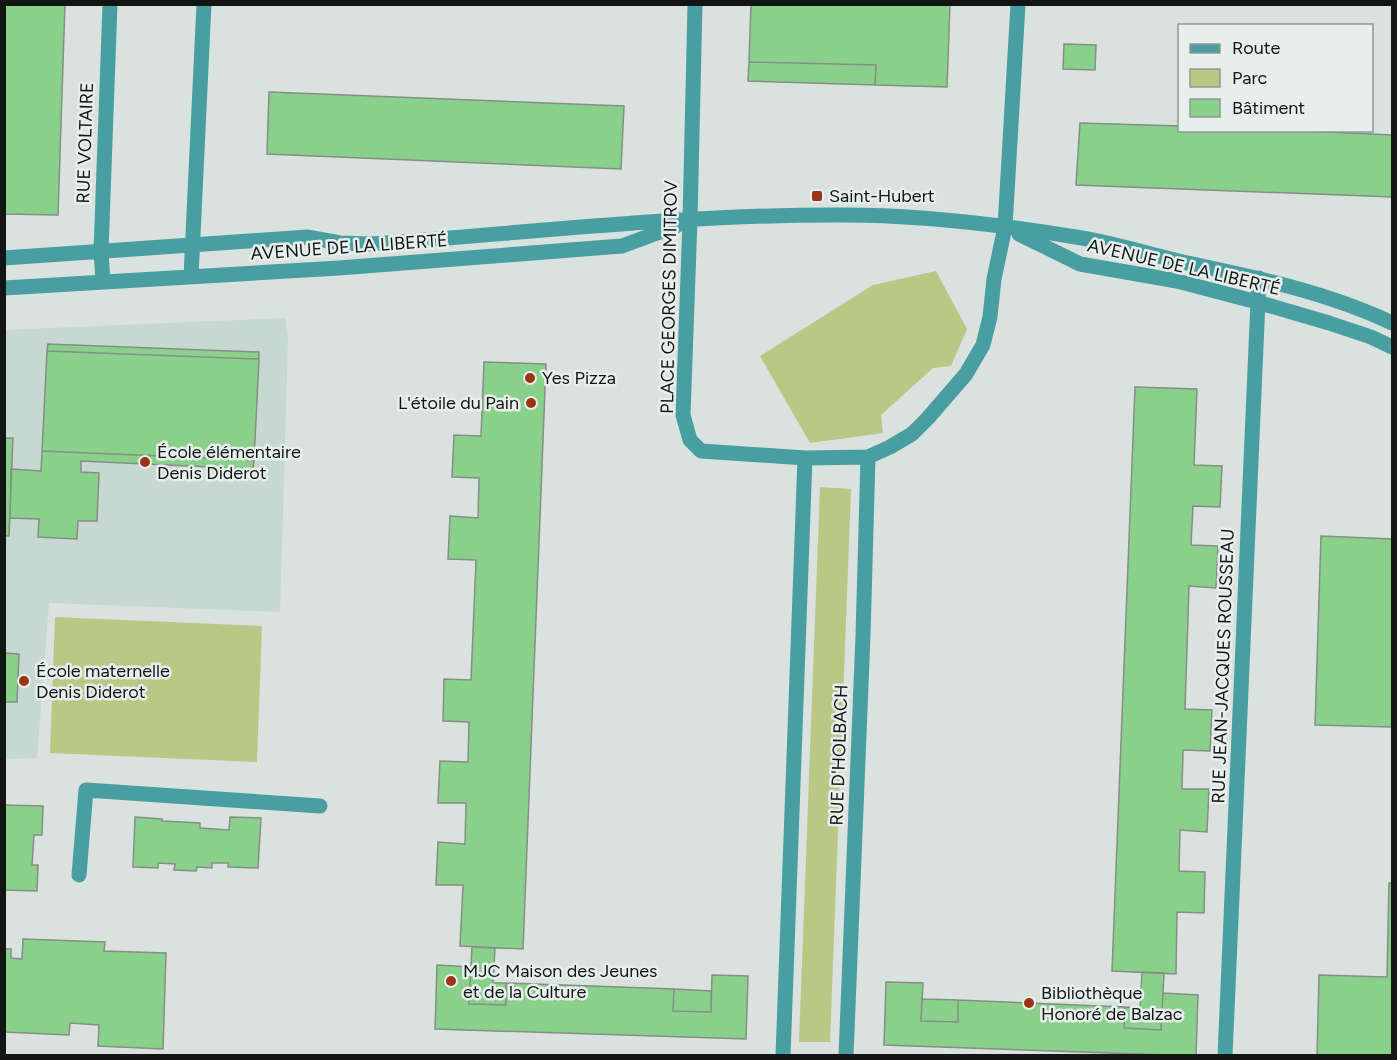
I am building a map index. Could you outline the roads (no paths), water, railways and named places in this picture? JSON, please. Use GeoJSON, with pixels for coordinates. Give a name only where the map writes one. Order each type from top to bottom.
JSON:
{"type":"FeatureCollection","features":[{"type":"Feature","properties":{"kind":"street","name":"RUE VOLTAIRE"},"geometry":{"type":"LineString","coordinates":[[103,282],[101,251],[110,4]]}},
{"type":"Feature","properties":{"kind":"street"},"geometry":{"type":"LineString","coordinates":[[191,277],[204,4]]}},
{"type":"Feature","properties":{"kind":"street","name":"PLACE GEORGES DIMITROV"},"geometry":{"type":"LineString","coordinates":[[695,4],[683,415],[690,441],[701,451],[805,458],[868,457],[912,434],[966,374],[983,345],[1005,227],[1017,4]]}},
{"type":"Feature","properties":{"kind":"street","name":"AVENUE DE LA LIBERTÉ"},"geometry":{"type":"LineString","coordinates":[[4,258],[307,237],[340,243],[371,244],[690,220],[846,214],[1005,227],[1084,239],[1258,278],[1340,303],[1392,323]]}},
{"type":"Feature","properties":{"kind":"street","name":"AVENUE DE LA LIBERTÉ"},"geometry":{"type":"LineString","coordinates":[[4,288],[339,268],[622,246],[690,220]]}},
{"type":"Feature","properties":{"kind":"street","name":"AVENUE DE LA LIBERTÉ"},"geometry":{"type":"LineString","coordinates":[[1005,227],[1080,264],[1177,281],[1257,302],[1329,323],[1371,337],[1392,347]]}},
{"type":"Feature","properties":{"kind":"street"},"geometry":{"type":"LineString","coordinates":[[434,261],[435,239]]}},
{"type":"Feature","properties":{"kind":"street"},"geometry":{"type":"LineString","coordinates":[[339,268],[340,243]]}},
{"type":"Feature","properties":{"kind":"street","name":"RUE JEAN-JACQUES ROUSSEAU"},"geometry":{"type":"LineString","coordinates":[[1225,1056],[1258,278]]}},
{"type":"Feature","properties":{"kind":"street","name":"RUE D'HOLBACH"},"geometry":{"type":"LineString","coordinates":[[846,1056],[868,457]]}},
{"type":"Feature","properties":{"kind":"street"},"geometry":{"type":"LineString","coordinates":[[783,1056],[805,458]]}},
{"type":"Feature","properties":{"kind":"street"},"geometry":{"type":"LineString","coordinates":[[79,875],[86,790],[320,806]]}},
{"type":"Feature","properties":{"kind":"place","name":"Saint-Hubert"},"geometry":{"type":"Point","coordinates":[817,196]}},
{"type":"Feature","properties":{"kind":"place","name":"Yes Pizza"},"geometry":{"type":"Point","coordinates":[530,378]}},
{"type":"Feature","properties":{"kind":"place","name":"L'étoile du Pain"},"geometry":{"type":"Point","coordinates":[531,403]}},
{"type":"Feature","properties":{"kind":"place","name":"École élémentaire Denis Diderot"},"geometry":{"type":"Point","coordinates":[145,462]}},
{"type":"Feature","properties":{"kind":"place","name":"École maternelle Denis Diderot"},"geometry":{"type":"Point","coordinates":[24,681]}},
{"type":"Feature","properties":{"kind":"place","name":"MJC Maison des Jeunes et de la Culture"},"geometry":{"type":"Point","coordinates":[451,981]}},
{"type":"Feature","properties":{"kind":"place","name":"Bibliothèque Honoré de Balzac"},"geometry":{"type":"Point","coordinates":[1029,1003]}}]}
